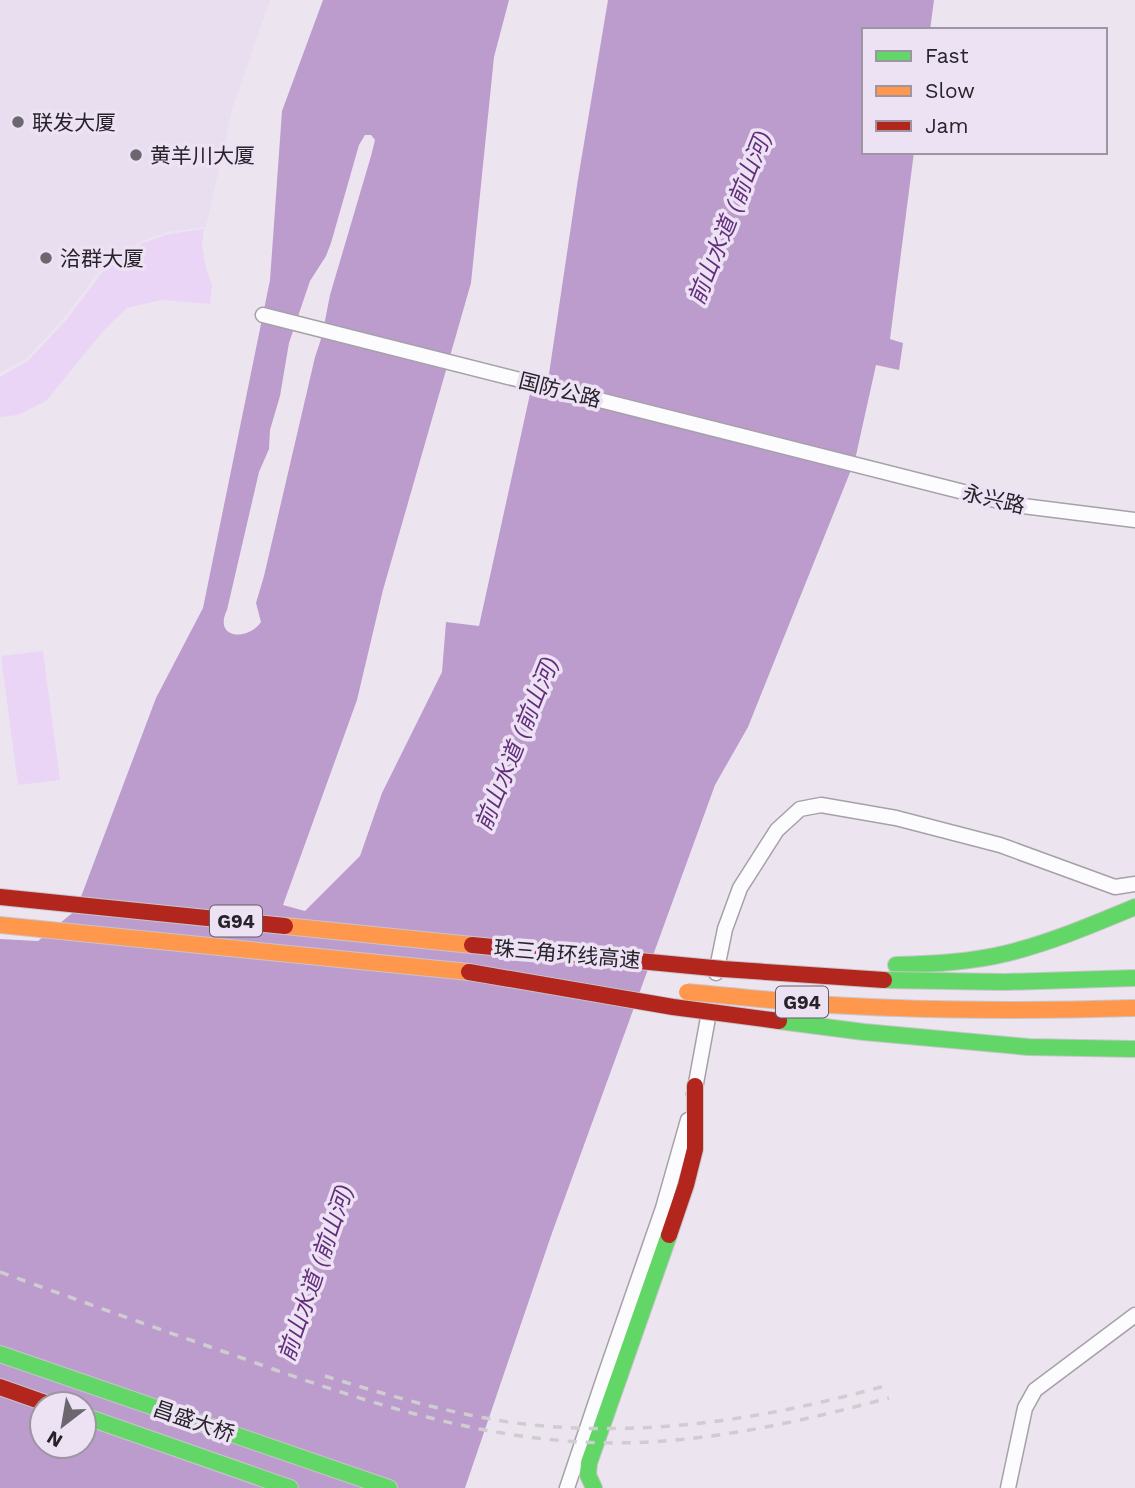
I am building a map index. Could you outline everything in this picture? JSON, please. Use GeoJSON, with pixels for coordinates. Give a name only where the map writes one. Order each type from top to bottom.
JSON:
{"type":"FeatureCollection","features":[{"type":"Feature","properties":{"kind":"main road","name":"珠三角环线高速"},"geometry":{"type":"LineString","coordinates":[[0,897],[769,973],[877,980],[1029,982],[1135,978]]}},
{"type":"Feature","properties":{"kind":"main road"},"geometry":{"type":"LineString","coordinates":[[896,965],[929,964],[1007,953],[1042,943],[1135,907]]}},
{"type":"Feature","properties":{"kind":"main road"},"geometry":{"type":"LineString","coordinates":[[472,945],[966,966],[1002,961],[1077,942],[1135,922]]}},
{"type":"Feature","properties":{"kind":"main road","name":"珠三角环线高速"},"geometry":{"type":"LineString","coordinates":[[0,925],[829,1005],[1031,1011],[1135,1008]]}},
{"type":"Feature","properties":{"kind":"main road"},"geometry":{"type":"LineString","coordinates":[[469,972],[673,1007],[864,1032],[1028,1047],[1135,1049]]}},
{"type":"Feature","properties":{"kind":"main road"},"geometry":{"type":"LineString","coordinates":[[972,1010],[1135,1020]]}},
{"type":"Feature","properties":{"kind":"main road"},"geometry":{"type":"LineString","coordinates":[[594,1488],[588,1475],[589,1463],[686,1185],[695,1149],[695,1086]]}},
{"type":"Feature","properties":{"kind":"main road","name":"昌盛大桥"},"geometry":{"type":"LineString","coordinates":[[0,1354],[389,1488]]}},
{"type":"Feature","properties":{"kind":"main road"},"geometry":{"type":"LineString","coordinates":[[0,1387],[28,1397]]}},
{"type":"Feature","properties":{"kind":"main road","name":"昌盛大桥"},"geometry":{"type":"LineString","coordinates":[[98,1421],[290,1488]]}},
{"type":"Feature","properties":{"kind":"street","name":"国防公路"},"geometry":{"type":"LineString","coordinates":[[263,315],[856,465]]}},
{"type":"Feature","properties":{"kind":"street","name":"永兴路"},"geometry":{"type":"LineString","coordinates":[[856,465],[1015,505],[1135,520]]}},
{"type":"Feature","properties":{"kind":"street"},"geometry":{"type":"LineString","coordinates":[[567,1488],[663,1208],[683,1139],[725,929],[740,888],[777,830],[800,809],[821,805],[896,818],[1000,845],[1115,887],[1135,884]]}},
{"type":"Feature","properties":{"kind":"street"},"geometry":{"type":"LineString","coordinates":[[1008,1488],[1025,1408],[1035,1390],[1135,1315]]}},
{"type":"Feature","properties":{"kind":"shaded area"},"geometry":{"type":"Polygon","coordinates":[[[0,0],[270,0],[232,110],[206,227],[167,232],[125,250],[102,268],[65,317],[26,359],[0,373],[0,0]]]}},
{"type":"Feature","properties":{"kind":"shaded area"},"geometry":{"type":"Polygon","coordinates":[[[204,229],[202,245],[212,285],[210,304],[161,300],[127,308],[105,329],[46,401],[18,415],[0,417],[0,377],[28,361],[67,319],[104,270],[143,243],[169,234],[204,229]]]}},
{"type":"Feature","properties":{"kind":"shaded area"},"geometry":{"type":"Polygon","coordinates":[[[43,651],[60,780],[18,785],[1,656],[43,651]]]}},
{"type":"Feature","properties":{"kind":"water","name":"前山水道 (前山河)"},"geometry":{"type":"Polygon","coordinates":[[[323,0],[509,0],[494,57],[471,283],[383,590],[357,700],[283,905],[305,911],[360,856],[382,793],[442,672],[446,622],[479,626],[530,394],[549,374],[608,0],[934,0],[930,28],[862,28],[862,154],[914,154],[890,339],[903,343],[899,370],[876,365],[855,460],[748,727],[715,785],[552,1233],[465,1488],[0,1488],[0,939],[38,941],[76,910],[156,698],[203,608],[270,280],[282,111],[323,0]],[[365,135],[359,145],[331,243],[310,281],[289,343],[280,396],[270,430],[269,449],[259,472],[224,619],[224,626],[233,634],[248,632],[261,622],[256,603],[330,295],[375,140],[371,135],[365,135]]]}},
{"type":"Feature","properties":{"kind":"railway"},"geometry":{"type":"LineString","coordinates":[[0,1272],[359,1398],[441,1420],[524,1436],[607,1443],[688,1439],[810,1418],[889,1398]]}},
{"type":"Feature","properties":{"kind":"railway"},"geometry":{"type":"LineString","coordinates":[[325,1376],[467,1415],[516,1423],[610,1429],[704,1423],[750,1416],[797,1408],[888,1385]]}},
{"type":"Feature","properties":{"kind":"traffic: fast"},"geometry":{"type":"LineString","coordinates":[[896,965],[953,962],[1008,953],[1057,938],[1135,907]]}},
{"type":"Feature","properties":{"kind":"traffic: fast"},"geometry":{"type":"LineString","coordinates":[[884,980],[1004,982],[1135,978]]}},
{"type":"Feature","properties":{"kind":"traffic: fast"},"geometry":{"type":"LineString","coordinates":[[779,1021],[864,1032],[1028,1047],[1135,1049]]}},
{"type":"Feature","properties":{"kind":"traffic: fast"},"geometry":{"type":"LineString","coordinates":[[594,1488],[588,1475],[589,1463],[669,1235]]}},
{"type":"Feature","properties":{"kind":"traffic: fast"},"geometry":{"type":"LineString","coordinates":[[0,1354],[389,1488]]}},
{"type":"Feature","properties":{"kind":"traffic: fast"},"geometry":{"type":"LineString","coordinates":[[98,1421],[290,1488]]}},
{"type":"Feature","properties":{"kind":"traffic: slow"},"geometry":{"type":"LineString","coordinates":[[0,925],[469,972]]}},
{"type":"Feature","properties":{"kind":"traffic: slow"},"geometry":{"type":"LineString","coordinates":[[285,926],[472,945]]}},
{"type":"Feature","properties":{"kind":"traffic: slow"},"geometry":{"type":"LineString","coordinates":[[687,992],[813,1004],[907,1008],[1135,1008]]}},
{"type":"Feature","properties":{"kind":"traffic: jam"},"geometry":{"type":"LineString","coordinates":[[0,897],[285,926]]}},
{"type":"Feature","properties":{"kind":"traffic: jam"},"geometry":{"type":"LineString","coordinates":[[472,945],[723,969],[884,980]]}},
{"type":"Feature","properties":{"kind":"traffic: jam"},"geometry":{"type":"LineString","coordinates":[[469,972],[673,1007],[779,1021]]}},
{"type":"Feature","properties":{"kind":"traffic: jam"},"geometry":{"type":"LineString","coordinates":[[669,1235],[695,1149],[695,1086]]}},
{"type":"Feature","properties":{"kind":"traffic: jam"},"geometry":{"type":"LineString","coordinates":[[0,1387],[28,1397]]}},
{"type":"Feature","properties":{"kind":"place","name":"联发大厦"},"geometry":{"type":"Point","coordinates":[18,122]}},
{"type":"Feature","properties":{"kind":"place","name":"黄羊川大厦"},"geometry":{"type":"Point","coordinates":[136,155]}},
{"type":"Feature","properties":{"kind":"place","name":"洽群大厦"},"geometry":{"type":"Point","coordinates":[46,258]}}]}
